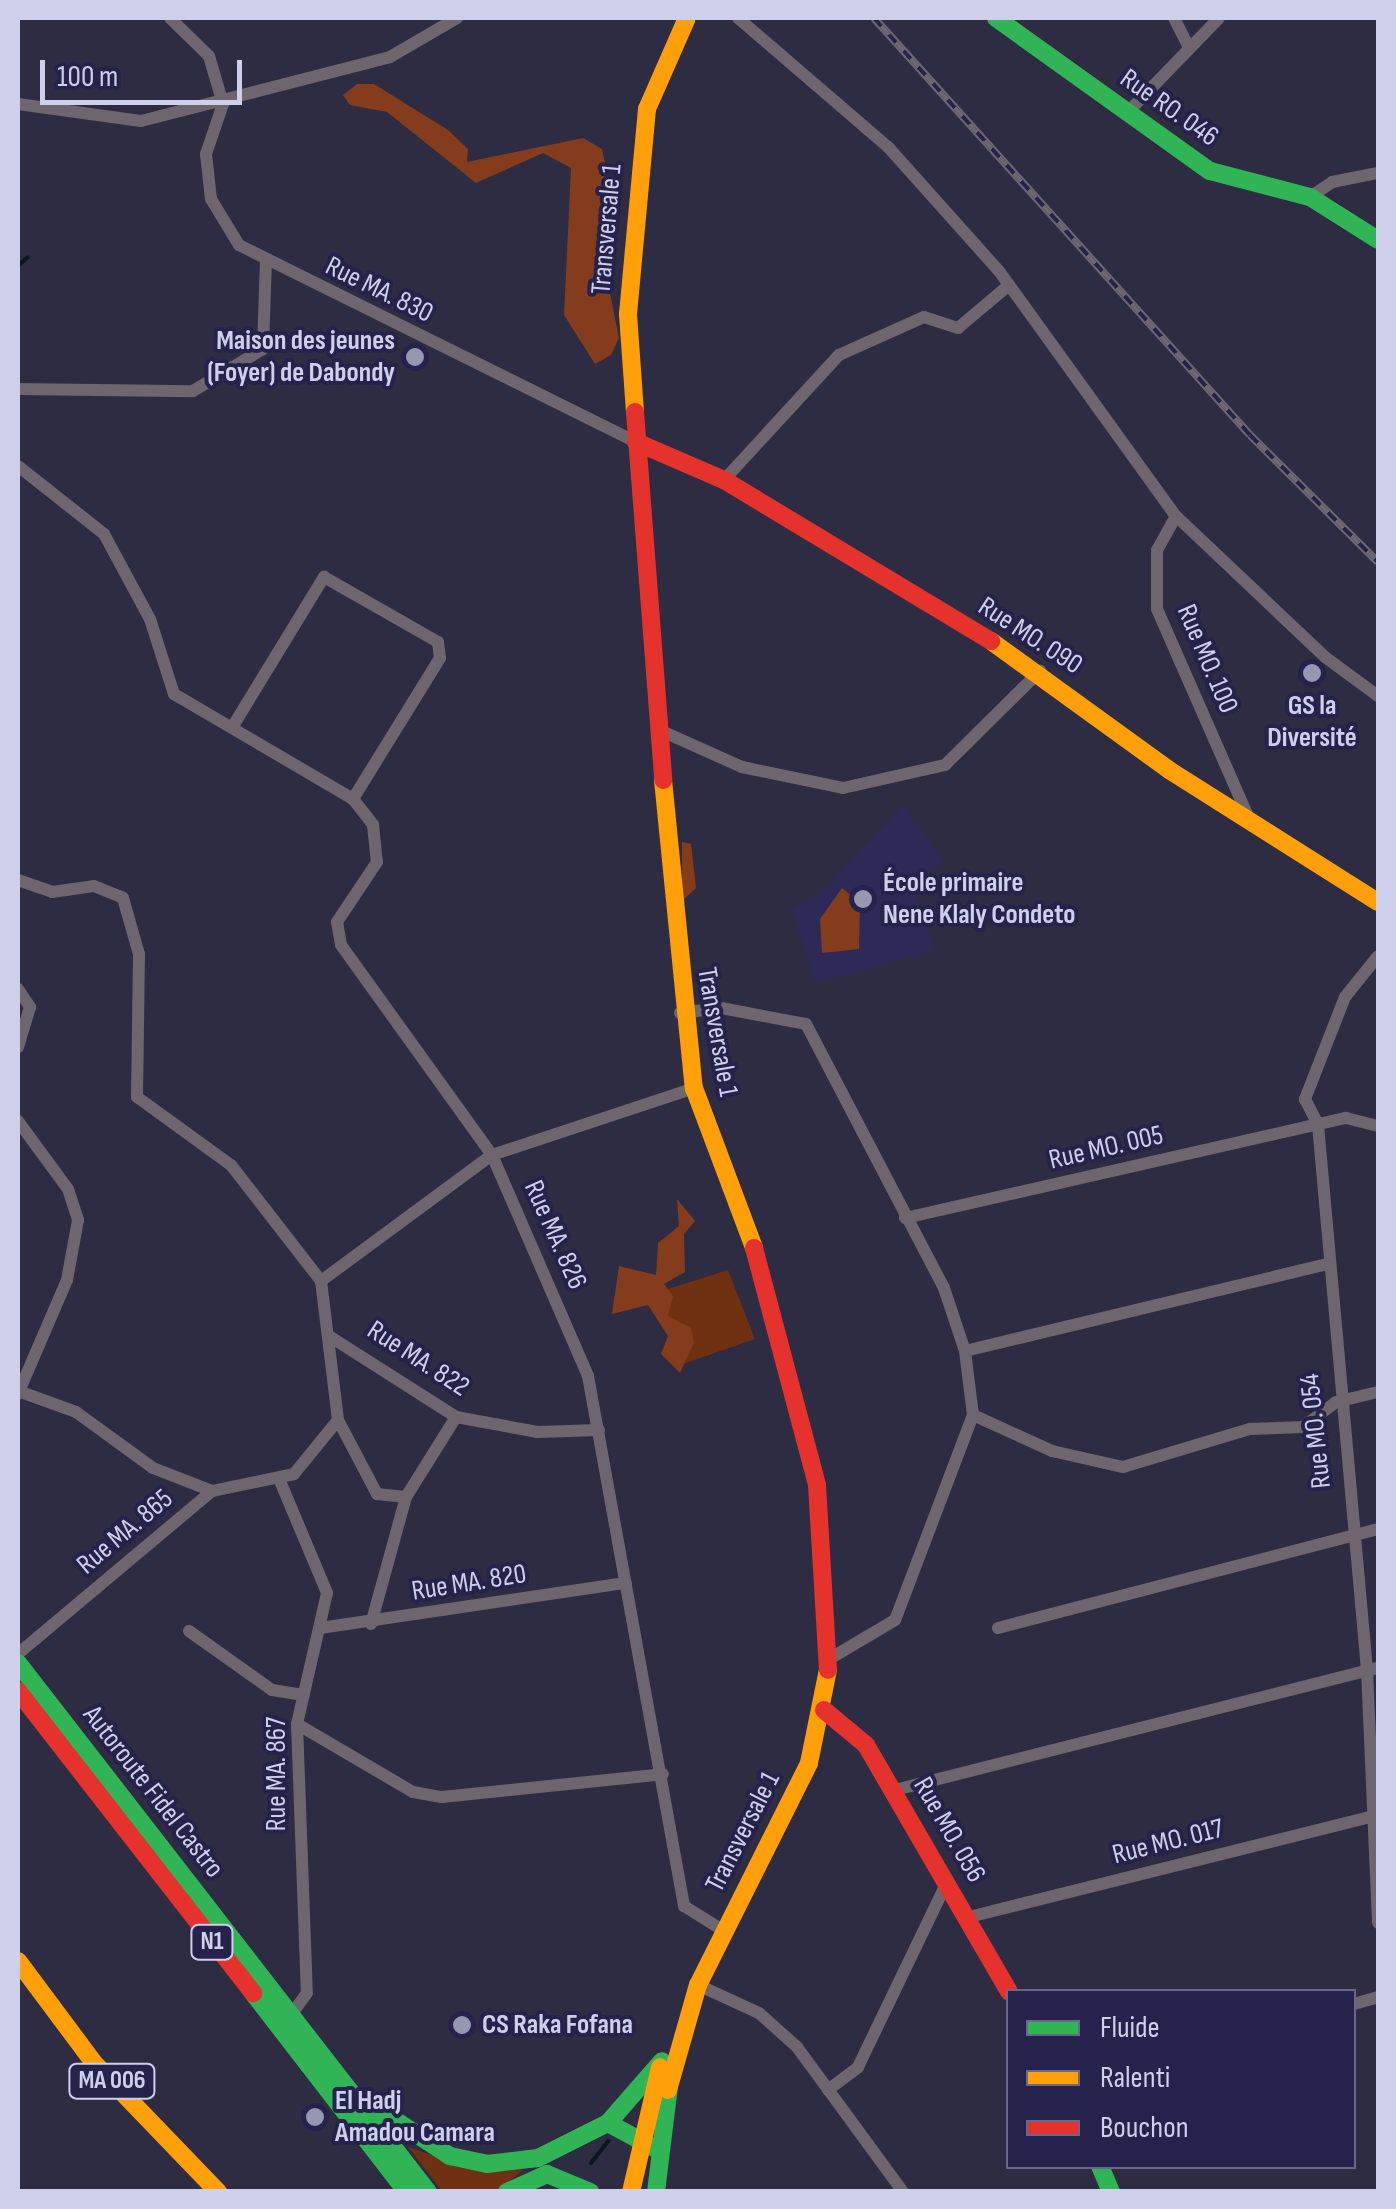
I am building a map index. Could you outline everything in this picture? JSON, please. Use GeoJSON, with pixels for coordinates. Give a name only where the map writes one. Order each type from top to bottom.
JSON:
{"type":"FeatureCollection","features":[{"type":"Feature","properties":{"kind":"main road","name":"Transversale 1"},"geometry":{"type":"LineString","coordinates":[[645,2192],[650,2142],[666,2070],[698,1985],[808,1763],[824,1710],[832,1658],[816,1484],[772,1297],[694,1088],[680,1013],[628,314],[636,183],[647,109],[687,18]]}},
{"type":"Feature","properties":{"kind":"main road","name":"Rue RO. 046"},"geometry":{"type":"LineString","coordinates":[[996,18],[1210,171],[1310,197],[1378,240]]}},
{"type":"Feature","properties":{"kind":"main road","name":"Rue MO. 090"},"geometry":{"type":"LineString","coordinates":[[636,442],[724,480],[1040,670],[1249,820],[1378,902]]}},
{"type":"Feature","properties":{"kind":"main road","name":"Autoroute Fidel Castro"},"geometry":{"type":"LineString","coordinates":[[18,1663],[428,2192]]}},
{"type":"Feature","properties":{"kind":"main road","name":"Autoroute Fidel Castro"},"geometry":{"type":"LineString","coordinates":[[18,1692],[407,2192]]}},
{"type":"Feature","properties":{"kind":"main road","name":"Rue MO. 056"},"geometry":{"type":"LineString","coordinates":[[824,1710],[866,1745],[1007,1989]]}},
{"type":"Feature","properties":{"kind":"main road","name":"MA 006"},"geometry":{"type":"LineString","coordinates":[[18,1964],[94,2063],[218,2192]]}},
{"type":"Feature","properties":{"kind":"main road"},"geometry":{"type":"LineString","coordinates":[[333,2071],[409,2136],[467,2161],[538,2158],[608,2123],[666,2070]]}},
{"type":"Feature","properties":{"kind":"main road"},"geometry":{"type":"LineString","coordinates":[[656,2192],[666,2070]]}},
{"type":"Feature","properties":{"kind":"main road"},"geometry":{"type":"LineString","coordinates":[[608,2123],[650,2142]]}},
{"type":"Feature","properties":{"kind":"main road","name":"Transversale 1"},"geometry":{"type":"LineString","coordinates":[[631,2192],[650,2142]]}},
{"type":"Feature","properties":{"kind":"main road"},"geometry":{"type":"LineString","coordinates":[[508,2192],[547,2174],[590,2192]]}},
{"type":"Feature","properties":{"kind":"street"},"geometry":{"type":"LineString","coordinates":[[170,18],[209,56],[223,104]]}},
{"type":"Feature","properties":{"kind":"street"},"geometry":{"type":"LineString","coordinates":[[18,104],[141,121],[223,104],[390,57],[457,18]]}},
{"type":"Feature","properties":{"kind":"street"},"geometry":{"type":"LineString","coordinates":[[738,18],[889,148],[1009,285],[1176,516],[1325,658],[1378,696]]}},
{"type":"Feature","properties":{"kind":"street"},"geometry":{"type":"LineString","coordinates":[[1174,18],[1188,45]]}},
{"type":"Feature","properties":{"kind":"street"},"geometry":{"type":"LineString","coordinates":[[1128,113],[1188,45],[1219,18]]}},
{"type":"Feature","properties":{"kind":"street","name":"Rue MA. 830"},"geometry":{"type":"LineString","coordinates":[[223,104],[206,154],[211,200],[240,245],[636,442]]}},
{"type":"Feature","properties":{"kind":"street"},"geometry":{"type":"LineString","coordinates":[[1310,197],[1332,182],[1378,172]]}},
{"type":"Feature","properties":{"kind":"street"},"geometry":{"type":"LineString","coordinates":[[18,389],[170,393],[208,382],[262,349],[266,260]]}},
{"type":"Feature","properties":{"kind":"street"},"geometry":{"type":"LineString","coordinates":[[724,480],[839,355],[924,316],[958,328],[1009,285]]}},
{"type":"Feature","properties":{"kind":"street"},"geometry":{"type":"LineString","coordinates":[[18,466],[104,534],[150,618],[174,694],[353,799],[440,658],[438,642],[324,578],[234,726]]}},
{"type":"Feature","properties":{"kind":"street","name":"Rue MO. 100"},"geometry":{"type":"LineString","coordinates":[[1176,516],[1157,550],[1156,609],[1249,820]]}},
{"type":"Feature","properties":{"kind":"street"},"geometry":{"type":"LineString","coordinates":[[657,729],[742,767],[844,788],[944,765],[1040,670]]}},
{"type":"Feature","properties":{"kind":"street","name":"Rue MA. 826"},"geometry":{"type":"LineString","coordinates":[[353,799],[374,825],[377,862],[338,922],[341,945],[492,1154],[588,1376],[664,1774],[684,1906],[724,1931]]}},
{"type":"Feature","properties":{"kind":"street"},"geometry":{"type":"LineString","coordinates":[[18,880],[52,892],[94,886],[123,898],[138,954],[137,1097],[231,1165],[321,1281],[338,1420],[377,1494],[406,1498]]}},
{"type":"Feature","properties":{"kind":"street","name":"Rue MO. 054"},"geometry":{"type":"LineString","coordinates":[[1378,956],[1345,997],[1306,1099],[1318,1126],[1336,1402],[1373,1669],[1378,1923]]}},
{"type":"Feature","properties":{"kind":"street"},"geometry":{"type":"LineString","coordinates":[[18,988],[30,1006],[18,1048]]}},
{"type":"Feature","properties":{"kind":"street"},"geometry":{"type":"LineString","coordinates":[[680,1013],[721,1008],[806,1024],[905,1218],[965,1351],[972,1415],[895,1620],[832,1658]]}},
{"type":"Feature","properties":{"kind":"street"},"geometry":{"type":"LineString","coordinates":[[321,1281],[492,1154],[694,1088]]}},
{"type":"Feature","properties":{"kind":"street","name":"Rue MO. 005"},"geometry":{"type":"LineString","coordinates":[[905,1218],[1346,1118],[1378,1126]]}},
{"type":"Feature","properties":{"kind":"street"},"geometry":{"type":"LineString","coordinates":[[18,1121],[68,1189],[78,1220],[68,1280],[19,1393],[76,1412],[153,1468],[212,1492]]}},
{"type":"Feature","properties":{"kind":"street"},"geometry":{"type":"LineString","coordinates":[[965,1351],[1326,1264]]}},
{"type":"Feature","properties":{"kind":"street","name":"Rue MA. 822"},"geometry":{"type":"LineString","coordinates":[[330,1336],[456,1416],[538,1432],[599,1430]]}},
{"type":"Feature","properties":{"kind":"street"},"geometry":{"type":"LineString","coordinates":[[972,1415],[1052,1452],[1123,1467],[1250,1429],[1302,1427],[1336,1402],[1378,1392]]}},
{"type":"Feature","properties":{"kind":"street"},"geometry":{"type":"LineString","coordinates":[[371,1624],[406,1498],[456,1416]]}},
{"type":"Feature","properties":{"kind":"street"},"geometry":{"type":"LineString","coordinates":[[280,1481],[338,1420]]}},
{"type":"Feature","properties":{"kind":"street","name":"Rue MA. 865"},"geometry":{"type":"LineString","coordinates":[[18,1654],[212,1492],[280,1481]]}},
{"type":"Feature","properties":{"kind":"street","name":"Rue MA. 867"},"geometry":{"type":"LineString","coordinates":[[280,1481],[326,1593],[297,1724],[307,1993],[292,2014]]}},
{"type":"Feature","properties":{"kind":"street"},"geometry":{"type":"LineString","coordinates":[[998,1628],[1378,1529]]}},
{"type":"Feature","properties":{"kind":"street","name":"Rue MA. 820"},"geometry":{"type":"LineString","coordinates":[[320,1628],[371,1624],[626,1583]]}},
{"type":"Feature","properties":{"kind":"street"},"geometry":{"type":"LineString","coordinates":[[190,1631],[272,1690],[304,1696]]}},
{"type":"Feature","properties":{"kind":"street"},"geometry":{"type":"LineString","coordinates":[[895,1790],[1373,1669]]}},
{"type":"Feature","properties":{"kind":"street"},"geometry":{"type":"LineString","coordinates":[[297,1724],[412,1792],[442,1797],[664,1774]]}},
{"type":"Feature","properties":{"kind":"street","name":"Rue MO. 017"},"geometry":{"type":"LineString","coordinates":[[968,1918],[1377,1816]]}},
{"type":"Feature","properties":{"kind":"street"},"geometry":{"type":"LineString","coordinates":[[828,2090],[858,2067],[946,1882]]}},
{"type":"Feature","properties":{"kind":"street"},"geometry":{"type":"LineString","coordinates":[[698,1985],[770,2022],[828,2090],[903,2192]]}},
{"type":"Feature","properties":{"kind":"shaded area"},"geometry":{"type":"Polygon","coordinates":[[[357,84],[374,84],[448,130],[468,149],[467,162],[583,138],[602,149],[617,216],[604,263],[619,338],[611,355],[595,364],[564,315],[571,168],[543,153],[476,183],[387,112],[350,105],[343,95],[357,84]]]}},
{"type":"Feature","properties":{"kind":"shaded area","name":"École primaire Nene Klaly Condeto"},"geometry":{"type":"Polygon","coordinates":[[[903,805],[943,860],[912,885],[936,950],[815,983],[792,909],[824,890],[903,805]]]}},
{"type":"Feature","properties":{"kind":"shaded area"},"geometry":{"type":"Polygon","coordinates":[[[682,842],[691,844],[696,888],[682,901],[682,842]]]}},
{"type":"Feature","properties":{"kind":"shaded area"},"geometry":{"type":"Polygon","coordinates":[[[842,888],[860,903],[859,949],[822,953],[820,919],[842,888]]]}},
{"type":"Feature","properties":{"kind":"shaded area"},"geometry":{"type":"Polygon","coordinates":[[[677,1199],[695,1221],[684,1234],[685,1272],[664,1284],[673,1296],[668,1316],[691,1328],[694,1342],[680,1373],[661,1354],[668,1336],[648,1305],[612,1314],[619,1266],[656,1275],[658,1243],[679,1226],[677,1199]]]}},
{"type":"Feature","properties":{"kind":"shaded area"},"geometry":{"type":"Polygon","coordinates":[[[728,1270],[755,1339],[683,1364],[652,1294],[728,1270]]]}},
{"type":"Feature","properties":{"kind":"shaded area"},"geometry":{"type":"Polygon","coordinates":[[[408,2147],[458,2164],[523,2170],[497,2191],[442,2191],[408,2147]]]}},
{"type":"Feature","properties":{"kind":"waterway"},"geometry":{"type":"LineString","coordinates":[[18,266],[28,257]]}},
{"type":"Feature","properties":{"kind":"waterway"},"geometry":{"type":"LineString","coordinates":[[591,2163],[608,2141]]}},
{"type":"Feature","properties":{"kind":"railway"},"geometry":{"type":"LineString","coordinates":[[874,18],[1250,435],[1378,562]]}},
{"type":"Feature","properties":{"kind":"traffic: fast"},"geometry":{"type":"LineString","coordinates":[[996,18],[1210,171],[1310,197],[1378,240]]}},
{"type":"Feature","properties":{"kind":"traffic: fast"},"geometry":{"type":"LineString","coordinates":[[18,1663],[428,2192]]}},
{"type":"Feature","properties":{"kind":"traffic: fast"},"geometry":{"type":"LineString","coordinates":[[253,1993],[407,2192]]}},
{"type":"Feature","properties":{"kind":"traffic: fast"},"geometry":{"type":"LineString","coordinates":[[375,2107],[450,2156],[487,2164],[538,2158],[608,2123],[662,2061]]}},
{"type":"Feature","properties":{"kind":"traffic: fast"},"geometry":{"type":"LineString","coordinates":[[656,2192],[670,2078]]}},
{"type":"Feature","properties":{"kind":"traffic: fast"},"geometry":{"type":"LineString","coordinates":[[608,2123],[656,2149]]}},
{"type":"Feature","properties":{"kind":"traffic: fast"},"geometry":{"type":"LineString","coordinates":[[1101,2169],[1111,2192]]}},
{"type":"Feature","properties":{"kind":"traffic: fast"},"geometry":{"type":"LineString","coordinates":[[507,2192],[547,2174],[590,2192]]}},
{"type":"Feature","properties":{"kind":"traffic: slow"},"geometry":{"type":"LineString","coordinates":[[635,412],[628,314],[647,109],[687,18]]}},
{"type":"Feature","properties":{"kind":"traffic: slow"},"geometry":{"type":"LineString","coordinates":[[991,641],[1169,770],[1378,902]]}},
{"type":"Feature","properties":{"kind":"traffic: slow"},"geometry":{"type":"LineString","coordinates":[[663,780],[694,1088],[754,1248]]}},
{"type":"Feature","properties":{"kind":"traffic: slow"},"geometry":{"type":"LineString","coordinates":[[668,2090],[698,1985],[809,1763],[828,1670]]}},
{"type":"Feature","properties":{"kind":"traffic: slow"},"geometry":{"type":"LineString","coordinates":[[18,1961],[94,2063],[218,2192]]}},
{"type":"Feature","properties":{"kind":"traffic: slow"},"geometry":{"type":"LineString","coordinates":[[631,2192],[660,2067]]}},
{"type":"Feature","properties":{"kind":"traffic: jam"},"geometry":{"type":"LineString","coordinates":[[635,412],[663,780]]}},
{"type":"Feature","properties":{"kind":"traffic: jam"},"geometry":{"type":"LineString","coordinates":[[636,442],[724,480],[991,641]]}},
{"type":"Feature","properties":{"kind":"traffic: jam"},"geometry":{"type":"LineString","coordinates":[[754,1248],[817,1485],[828,1670]]}},
{"type":"Feature","properties":{"kind":"traffic: jam"},"geometry":{"type":"LineString","coordinates":[[18,1691],[253,1993]]}},
{"type":"Feature","properties":{"kind":"traffic: jam"},"geometry":{"type":"LineString","coordinates":[[824,1710],[866,1745],[1007,1989]]}},
{"type":"Feature","properties":{"kind":"place","name":"Maison des jeunes (Foyer) de Dabondy"},"geometry":{"type":"Point","coordinates":[415,357]}},
{"type":"Feature","properties":{"kind":"place","name":"GS la Diversité"},"geometry":{"type":"Point","coordinates":[1312,673]}},
{"type":"Feature","properties":{"kind":"place","name":"École primaire Nene Klaly Condeto"},"geometry":{"type":"Point","coordinates":[863,899]}},
{"type":"Feature","properties":{"kind":"place","name":"CS Raka Fofana"},"geometry":{"type":"Point","coordinates":[462,2025]}},
{"type":"Feature","properties":{"kind":"place","name":"El Hadj Amadou Camara"},"geometry":{"type":"Point","coordinates":[315,2117]}}]}
